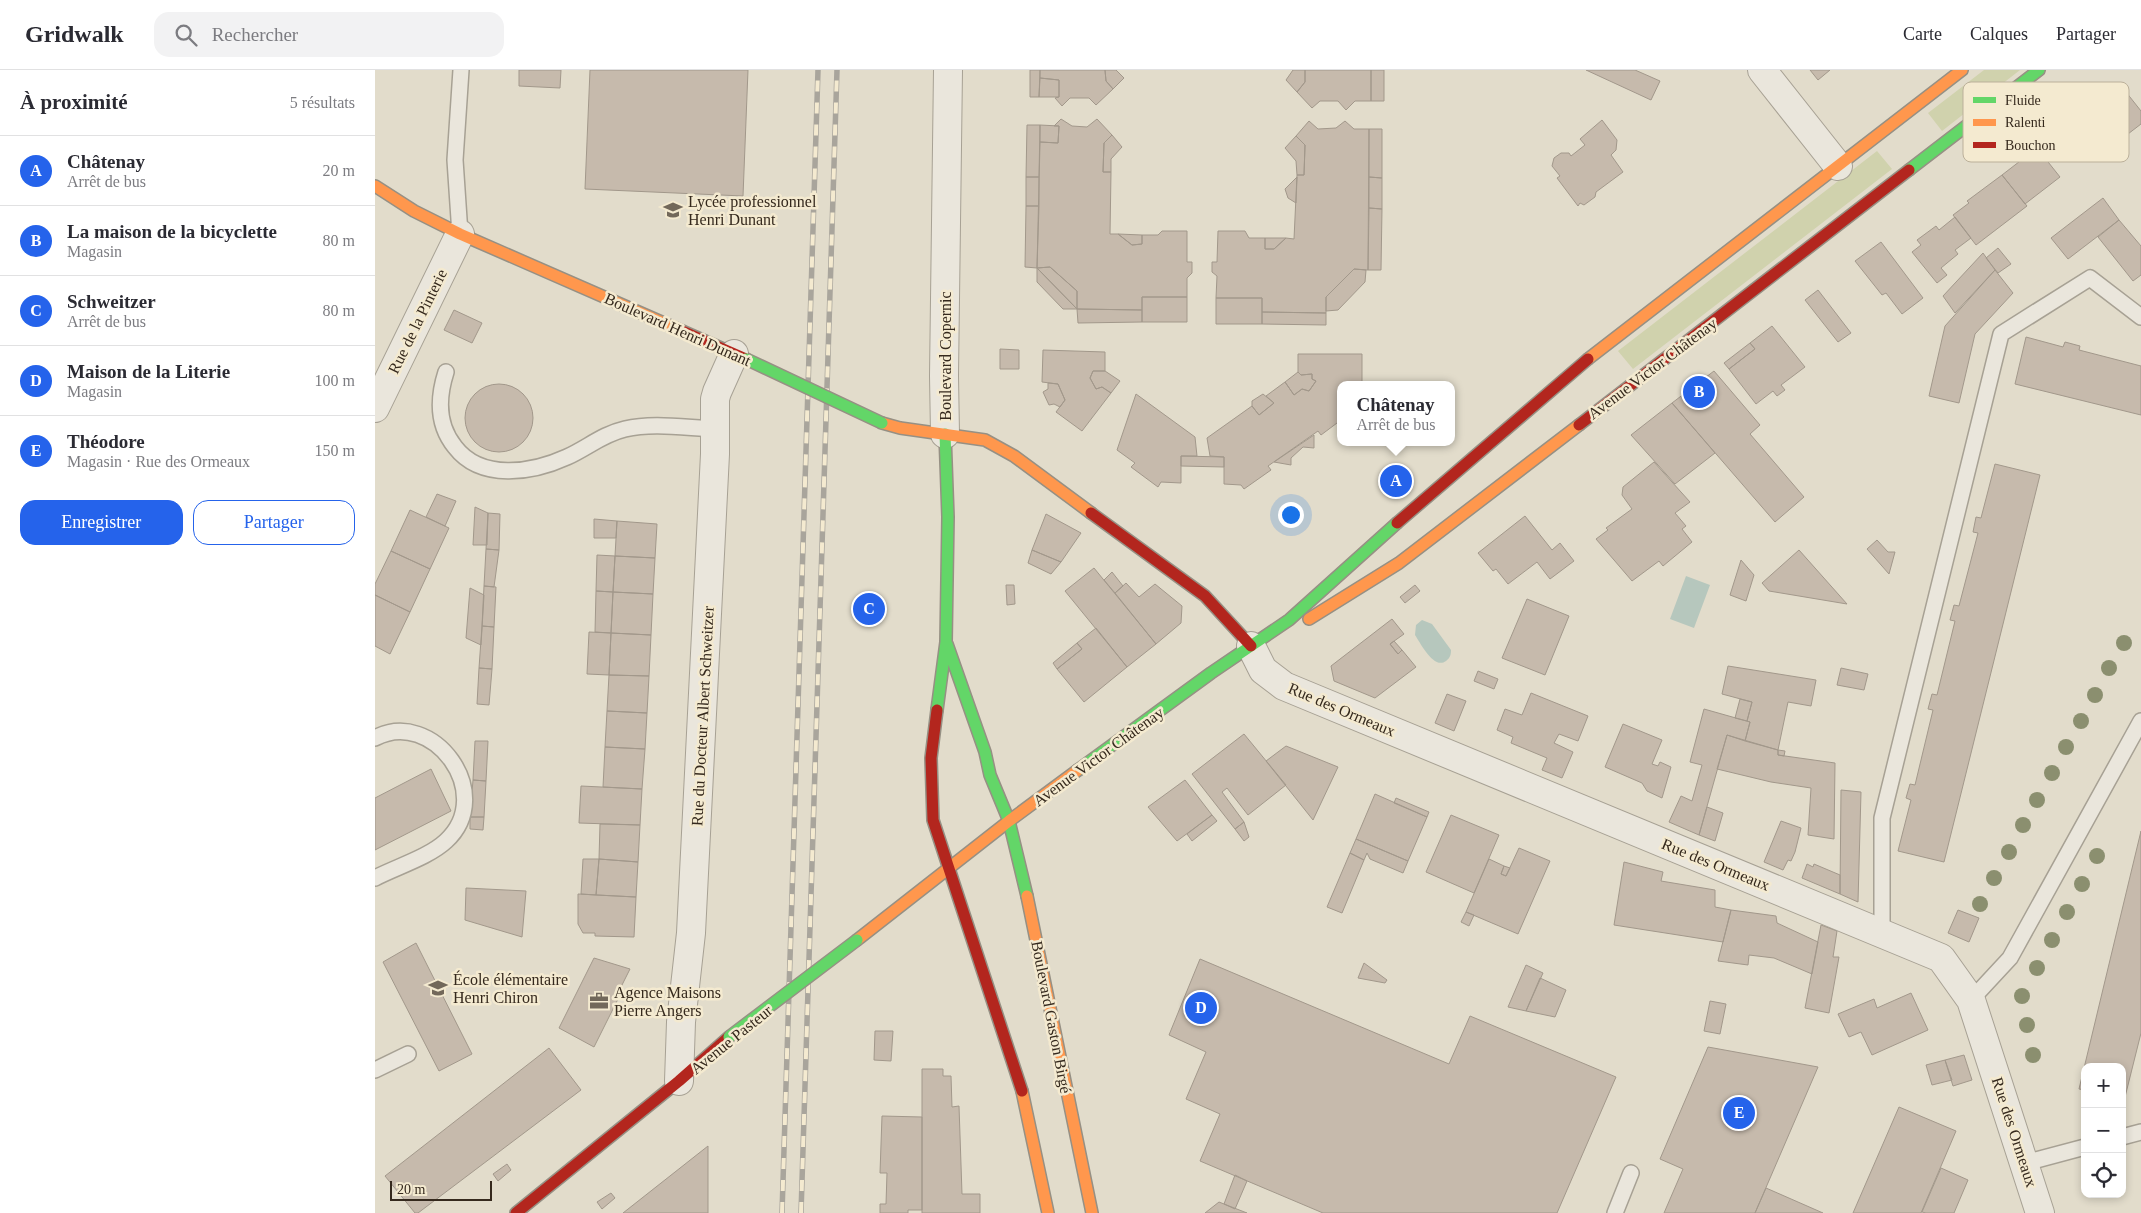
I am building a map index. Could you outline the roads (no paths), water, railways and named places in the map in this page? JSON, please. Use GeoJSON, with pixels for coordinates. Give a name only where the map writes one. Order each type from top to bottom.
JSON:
{"type":"FeatureCollection","features":[{"type":"Feature","properties":{"kind":"main road","name":"Avenue Victor Châtenay"},"geometry":{"type":"LineString","coordinates":[[948,868],[1188,690],[1289,620],[1419,503],[1484,450],[1589,358],[1962,70]]}},
{"type":"Feature","properties":{"kind":"main road","name":"Avenue Victor Châtenay"},"geometry":{"type":"LineString","coordinates":[[2023,82],[2039,70]]}},
{"type":"Feature","properties":{"kind":"main road","name":"Avenue Victor Châtenay"},"geometry":{"type":"LineString","coordinates":[[1251,646],[1296,627],[1399,563],[1963,129]]}},
{"type":"Feature","properties":{"kind":"main road","name":"Boulevard Henri Dunant"},"geometry":{"type":"LineString","coordinates":[[375,186],[414,211],[460,234],[740,356],[882,423],[900,428],[985,440],[1014,456],[1205,596],[1251,646]]}},
{"type":"Feature","properties":{"kind":"main road","name":"Boulevard Henri Dunant"},"geometry":{"type":"LineString","coordinates":[[375,201],[414,211]]}},
{"type":"Feature","properties":{"kind":"main road","name":"Boulevard Copernic"},"geometry":{"type":"LineString","coordinates":[[945,434],[948,517],[947,642],[931,767],[933,820],[948,868]]}},
{"type":"Feature","properties":{"kind":"main road","name":"Boulevard Copernic"},"geometry":{"type":"LineString","coordinates":[[947,642],[964,687],[985,752],[990,775],[1009,821]]}},
{"type":"Feature","properties":{"kind":"main road","name":"Boulevard Gaston Birgé"},"geometry":{"type":"LineString","coordinates":[[1009,821],[1037,939],[1092,1213]]}},
{"type":"Feature","properties":{"kind":"main road","name":"Avenue Pasteur"},"geometry":{"type":"LineString","coordinates":[[516,1213],[679,1081],[729,1037],[948,868]]}},
{"type":"Feature","properties":{"kind":"main road"},"geometry":{"type":"LineString","coordinates":[[948,868],[1020,1081],[1048,1213]]}},
{"type":"Feature","properties":{"kind":"street","name":"Boulevard Copernic"},"geometry":{"type":"LineString","coordinates":[[945,434],[948,70]]}},
{"type":"Feature","properties":{"kind":"street"},"geometry":{"type":"LineString","coordinates":[[1762,70],[1838,166]]}},
{"type":"Feature","properties":{"kind":"street","name":"Rue de la Pinterie"},"geometry":{"type":"LineString","coordinates":[[375,408],[460,234]]}},
{"type":"Feature","properties":{"kind":"street","name":"Rue du Docteur Albert Schweitzer"},"geometry":{"type":"LineString","coordinates":[[679,1081],[681,1022],[691,932],[717,392],[740,356]]}},
{"type":"Feature","properties":{"kind":"street","name":"Rue des Ormeaux"},"geometry":{"type":"LineString","coordinates":[[1251,646],[1263,670],[1284,686],[1941,958],[1971,1000],[2040,1213]]}},
{"type":"Feature","properties":{"kind":"lane"},"geometry":{"type":"LineString","coordinates":[[460,234],[455,160],[461,70]]}},
{"type":"Feature","properties":{"kind":"lane"},"geometry":{"type":"LineString","coordinates":[[1882,932],[1882,818],[2001,334],[2090,278],[2141,317]]}},
{"type":"Feature","properties":{"kind":"lane"},"geometry":{"type":"LineString","coordinates":[[446,372],[440,401],[444,430],[459,453],[470,462],[497,471],[512,471],[547,464],[567,457],[604,436],[625,429],[642,427],[716,429]]}},
{"type":"Feature","properties":{"kind":"lane"},"geometry":{"type":"LineString","coordinates":[[1971,1000],[2010,958],[2141,721]]}},
{"type":"Feature","properties":{"kind":"lane"},"geometry":{"type":"LineString","coordinates":[[375,738],[394,733],[411,733],[427,738],[441,748],[452,760],[460,773],[464,788],[461,820],[447,840],[437,848],[375,878]]}},
{"type":"Feature","properties":{"kind":"lane"},"geometry":{"type":"LineString","coordinates":[[375,1070],[408,1054]]}},
{"type":"Feature","properties":{"kind":"lane"},"geometry":{"type":"LineString","coordinates":[[2126,1136],[2141,1132]]}},
{"type":"Feature","properties":{"kind":"lane"},"geometry":{"type":"LineString","coordinates":[[2025,1163],[2081,1148]]}},
{"type":"Feature","properties":{"kind":"lane"},"geometry":{"type":"LineString","coordinates":[[1615,1213],[1631,1173]]}},
{"type":"Feature","properties":{"kind":"railway"},"geometry":{"type":"LineString","coordinates":[[782,1213],[818,70]]}},
{"type":"Feature","properties":{"kind":"railway"},"geometry":{"type":"LineString","coordinates":[[801,1213],[837,70]]}},
{"type":"Feature","properties":{"kind":"place","name":"Lycée professionnel Henri Dunant"},"geometry":{"type":"Point","coordinates":[673,210]}},
{"type":"Feature","properties":{"kind":"place","name":"La maison de la bicyclette"},"geometry":{"type":"Point","coordinates":[1699,392]}},
{"type":"Feature","properties":{"kind":"place","name":"Châtenay"},"geometry":{"type":"Point","coordinates":[1396,481]}},
{"type":"Feature","properties":{"kind":"place","name":"Schweitzer"},"geometry":{"type":"Point","coordinates":[869,609]}},
{"type":"Feature","properties":{"kind":"place","name":"École élémentaire Henri Chiron"},"geometry":{"type":"Point","coordinates":[438,988]}},
{"type":"Feature","properties":{"kind":"place","name":"Agence Maisons Pierre Angers"},"geometry":{"type":"Point","coordinates":[599,1001]}},
{"type":"Feature","properties":{"kind":"place","name":"Maison de la Literie"},"geometry":{"type":"Point","coordinates":[1201,1008]}},
{"type":"Feature","properties":{"kind":"place","name":"Théodore"},"geometry":{"type":"Point","coordinates":[1739,1113]}}]}
